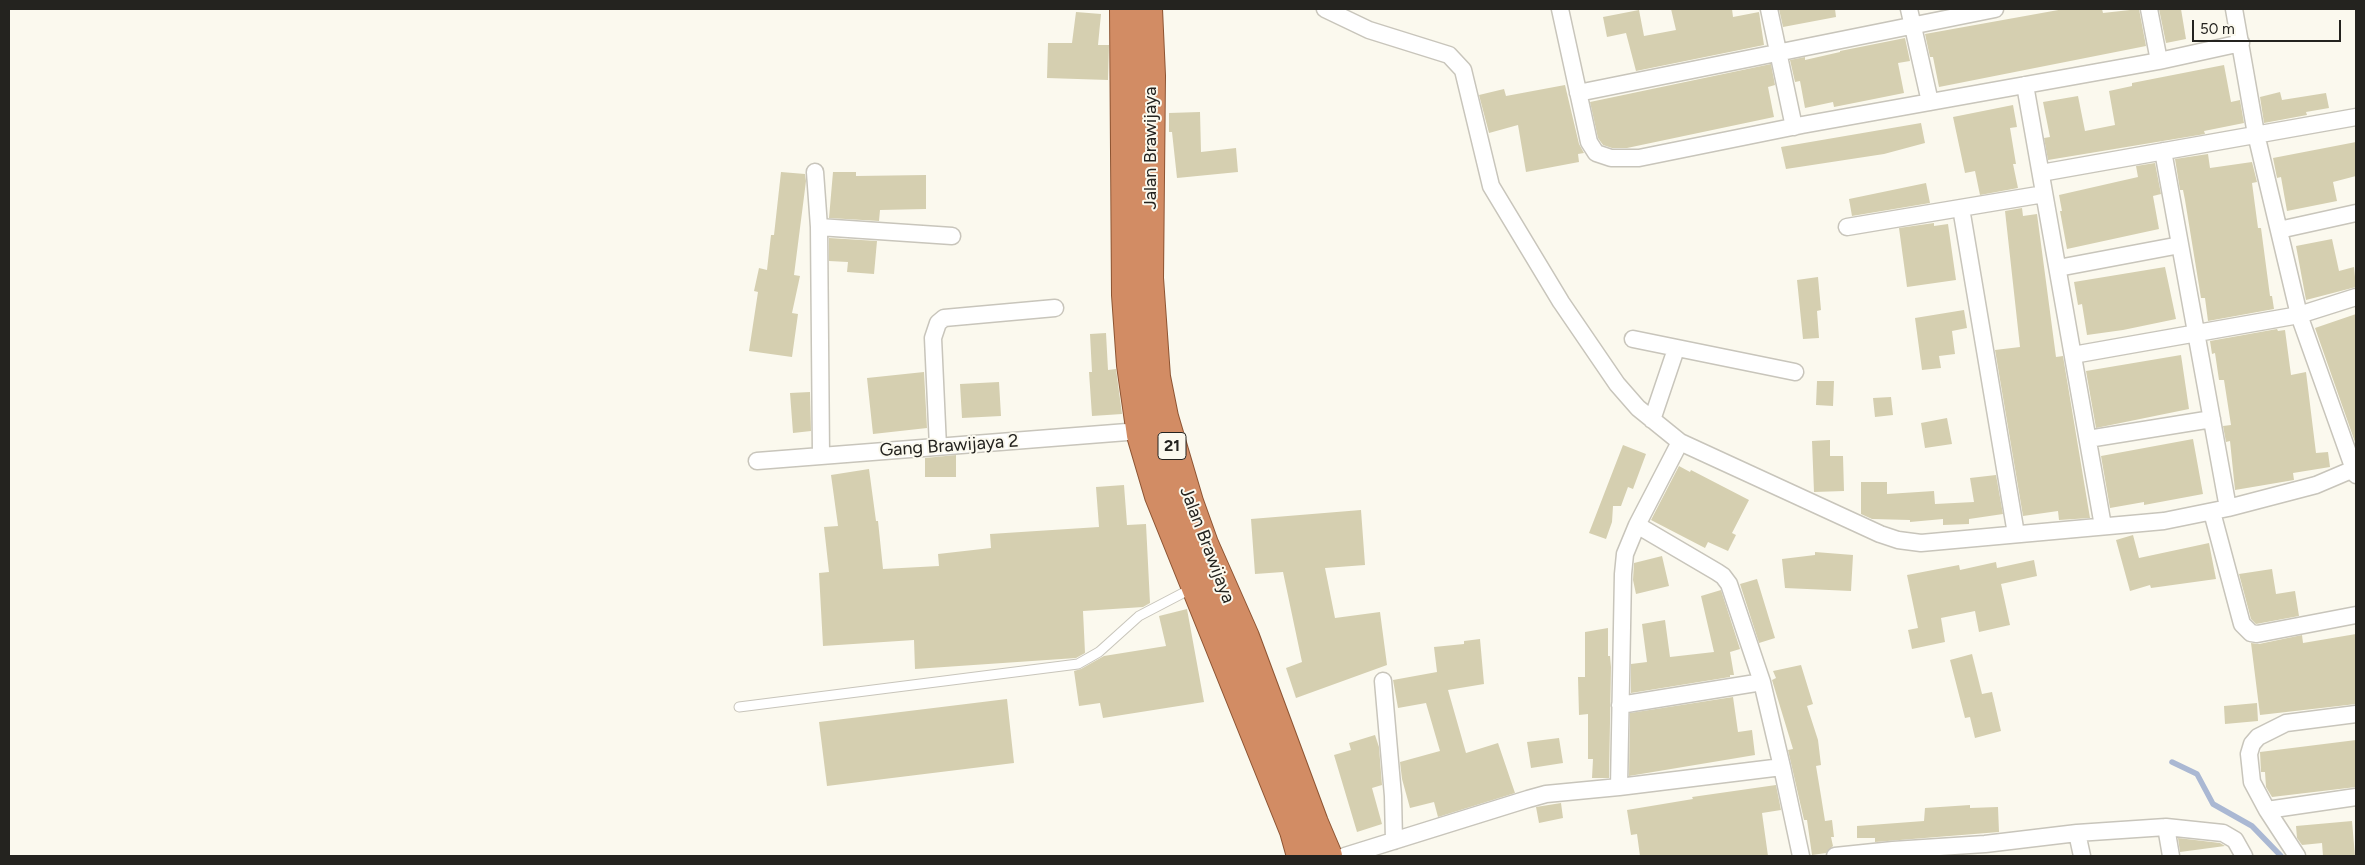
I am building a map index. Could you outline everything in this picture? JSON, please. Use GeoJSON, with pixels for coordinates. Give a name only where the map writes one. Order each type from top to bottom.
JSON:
{"type":"FeatureCollection","features":[{"type":"Feature","properties":{"kind":"highway","name":"Jalan Brawijaya"},"geometry":{"type":"LineString","coordinates":[[1124,9],[1126,295],[1131,365],[1140,431],[1159,496],[1303,836],[1328,856]]}},
{"type":"Feature","properties":{"kind":"highway","name":"Jalan Brawijaya"},"geometry":{"type":"LineString","coordinates":[[1148,9],[1151,76],[1149,286],[1156,377],[1164,417],[1189,502],[1204,544],[1245,637],[1303,836]]}},
{"type":"Feature","properties":{"kind":"street"},"geometry":{"type":"LineString","coordinates":[[1325,9],[1369,30],[1449,55],[1463,70],[1491,186],[1561,302],[1606,368],[1618,384],[1652,420],[1680,442],[1880,534],[1898,540],[1921,542],[2164,521],[2212,512],[2316,485],[2355,465],[2299,315],[2256,134],[2234,9]]}},
{"type":"Feature","properties":{"kind":"street"},"geometry":{"type":"LineString","coordinates":[[1562,9],[1589,142],[1596,153],[1611,158],[1639,158],[1794,127],[2158,61],[2241,43]]}},
{"type":"Feature","properties":{"kind":"street"},"geometry":{"type":"LineString","coordinates":[[1770,9],[1794,127]]}},
{"type":"Feature","properties":{"kind":"street"},"geometry":{"type":"LineString","coordinates":[[1578,93],[1778,51],[1911,16],[1995,9]]}},
{"type":"Feature","properties":{"kind":"street"},"geometry":{"type":"LineString","coordinates":[[2149,9],[2158,61]]}},
{"type":"Feature","properties":{"kind":"street"},"geometry":{"type":"LineString","coordinates":[[1911,16],[1930,102]]}},
{"type":"Feature","properties":{"kind":"street"},"geometry":{"type":"LineString","coordinates":[[2026,85],[2103,526]]}},
{"type":"Feature","properties":{"kind":"street"},"geometry":{"type":"LineString","coordinates":[[2041,173],[2356,117]]}},
{"type":"Feature","properties":{"kind":"street"},"geometry":{"type":"LineString","coordinates":[[2163,151],[2228,508]]}},
{"type":"Feature","properties":{"kind":"street"},"geometry":{"type":"LineString","coordinates":[[815,172],[820,227],[821,456]]}},
{"type":"Feature","properties":{"kind":"street"},"geometry":{"type":"LineString","coordinates":[[1847,227],[2044,194]]}},
{"type":"Feature","properties":{"kind":"street"},"geometry":{"type":"LineString","coordinates":[[1962,208],[2016,534]]}},
{"type":"Feature","properties":{"kind":"street"},"geometry":{"type":"LineString","coordinates":[[2279,230],[2356,213]]}},
{"type":"Feature","properties":{"kind":"street"},"geometry":{"type":"LineString","coordinates":[[820,227],[952,236]]}},
{"type":"Feature","properties":{"kind":"street"},"geometry":{"type":"LineString","coordinates":[[2058,268],[2180,246]]}},
{"type":"Feature","properties":{"kind":"street"},"geometry":{"type":"LineString","coordinates":[[2073,355],[2299,315],[2356,297]]}},
{"type":"Feature","properties":{"kind":"street"},"geometry":{"type":"LineString","coordinates":[[938,447],[933,338],[938,323],[944,318],[1055,308]]}},
{"type":"Feature","properties":{"kind":"street"},"geometry":{"type":"LineString","coordinates":[[1633,339],[1795,372]]}},
{"type":"Feature","properties":{"kind":"street"},"geometry":{"type":"LineString","coordinates":[[1652,420],[1676,349]]}},
{"type":"Feature","properties":{"kind":"street"},"geometry":{"type":"LineString","coordinates":[[2088,439],[2212,419]]}},
{"type":"Feature","properties":{"kind":"street","name":"Gang Brawijaya 2"},"geometry":{"type":"LineString","coordinates":[[757,461],[1140,431]]}},
{"type":"Feature","properties":{"kind":"street"},"geometry":{"type":"LineString","coordinates":[[1619,787],[1625,554],[1637,525],[1680,442]]}},
{"type":"Feature","properties":{"kind":"street"},"geometry":{"type":"LineString","coordinates":[[2212,512],[2242,624],[2251,633],[2257,634],[2356,615]]}},
{"type":"Feature","properties":{"kind":"street"},"geometry":{"type":"LineString","coordinates":[[1637,525],[1723,576],[1732,591],[1762,682],[1801,856]]}},
{"type":"Feature","properties":{"kind":"street"},"geometry":{"type":"LineString","coordinates":[[1384,681],[1393,796],[1394,841]]}},
{"type":"Feature","properties":{"kind":"street"},"geometry":{"type":"LineString","coordinates":[[1620,705],[1762,682]]}},
{"type":"Feature","properties":{"kind":"street"},"geometry":{"type":"LineString","coordinates":[[2297,856],[2267,810],[2252,782],[2248,754],[2252,744],[2258,738],[2286,723],[2356,714]]}},
{"type":"Feature","properties":{"kind":"street"},"geometry":{"type":"LineString","coordinates":[[1345,856],[1546,794],[1782,767]]}},
{"type":"Feature","properties":{"kind":"street"},"geometry":{"type":"LineString","coordinates":[[2267,810],[2356,797]]}},
{"type":"Feature","properties":{"kind":"street"},"geometry":{"type":"LineString","coordinates":[[2166,827],[2171,856]]}},
{"type":"Feature","properties":{"kind":"street"},"geometry":{"type":"LineString","coordinates":[[1835,856],[1986,850],[2077,833],[2166,827],[2224,833],[2235,840],[2244,856]]}},
{"type":"Feature","properties":{"kind":"street"},"geometry":{"type":"LineString","coordinates":[[2077,833],[2082,856]]}},
{"type":"Feature","properties":{"kind":"lane"},"geometry":{"type":"LineString","coordinates":[[739,707],[1078,664],[1099,652],[1139,616],[1183,593],[1197,589]]}},
{"type":"Feature","properties":{"kind":"building"},"geometry":{"type":"Polygon","coordinates":[[[1671,9],[1732,9],[1733,17],[1759,12],[1764,45],[1636,71],[1626,33],[1607,37],[1603,17],[1639,10],[1644,36],[1676,30],[1671,9]]]}},
{"type":"Feature","properties":{"kind":"building"},"geometry":{"type":"Polygon","coordinates":[[[1779,9],[1835,9],[1836,17],[1783,27],[1779,9]]]}},
{"type":"Feature","properties":{"kind":"building"},"geometry":{"type":"Polygon","coordinates":[[[2064,9],[2102,9],[2103,13],[2139,9],[2146,46],[1939,87],[1933,57],[1930,57],[1925,34],[2064,9]]]}},
{"type":"Feature","properties":{"kind":"building"},"geometry":{"type":"Polygon","coordinates":[[[2159,9],[2181,9],[2186,39],[2166,43],[2159,9]]]}},
{"type":"Feature","properties":{"kind":"building"},"geometry":{"type":"Polygon","coordinates":[[[1076,12],[1101,14],[1098,45],[1109,45],[1108,80],[1047,78],[1048,43],[1072,43],[1076,12]]]}},
{"type":"Feature","properties":{"kind":"building"},"geometry":{"type":"Polygon","coordinates":[[[1905,38],[1910,61],[1898,63],[1904,93],[1834,107],[1833,102],[1805,108],[1800,81],[1795,82],[1790,60],[1805,57],[1805,60],[1905,38]]]}},
{"type":"Feature","properties":{"kind":"building"},"geometry":{"type":"Polygon","coordinates":[[[1771,64],[1775,85],[1768,87],[1774,117],[1627,148],[1612,148],[1603,145],[1598,138],[1590,102],[1771,64]]]}},
{"type":"Feature","properties":{"kind":"building"},"geometry":{"type":"Polygon","coordinates":[[[2224,65],[2231,102],[2240,100],[2244,123],[2204,131],[2205,134],[2048,160],[2044,138],[2050,137],[2043,102],[2078,96],[2085,131],[2115,125],[2109,91],[2132,86],[2132,83],[2224,65]]]}},
{"type":"Feature","properties":{"kind":"building"},"geometry":{"type":"Polygon","coordinates":[[[1565,85],[1579,144],[1584,153],[1578,154],[1579,162],[1526,172],[1518,125],[1489,133],[1479,95],[1504,89],[1506,96],[1565,85]]]}},
{"type":"Feature","properties":{"kind":"building"},"geometry":{"type":"Polygon","coordinates":[[[2280,92],[2282,100],[2326,93],[2329,108],[2306,112],[2307,115],[2264,123],[2260,97],[2280,92]]]}},
{"type":"Feature","properties":{"kind":"building"},"geometry":{"type":"Polygon","coordinates":[[[2013,105],[2017,127],[2010,128],[2016,164],[2013,164],[2018,188],[1980,195],[1975,171],[1965,173],[1953,117],[2013,105]]]}},
{"type":"Feature","properties":{"kind":"building"},"geometry":{"type":"Polygon","coordinates":[[[1200,112],[1201,152],[1236,148],[1238,172],[1177,178],[1172,132],[1169,132],[1169,113],[1200,112]]]}},
{"type":"Feature","properties":{"kind":"building"},"geometry":{"type":"Polygon","coordinates":[[[1921,123],[1925,143],[1884,154],[1786,169],[1781,147],[1921,123]]]}},
{"type":"Feature","properties":{"kind":"building"},"geometry":{"type":"Polygon","coordinates":[[[2356,142],[2356,176],[2333,182],[2337,201],[2287,211],[2281,177],[2277,178],[2273,158],[2356,142]]]}},
{"type":"Feature","properties":{"kind":"building"},"geometry":{"type":"Polygon","coordinates":[[[2208,154],[2210,168],[2252,162],[2257,182],[2252,183],[2258,228],[2261,228],[2270,296],[2272,296],[2274,309],[2208,321],[2205,298],[2201,298],[2185,200],[2183,190],[2180,190],[2175,159],[2208,154]]]}},
{"type":"Feature","properties":{"kind":"building"},"geometry":{"type":"Polygon","coordinates":[[[2155,163],[2161,194],[2153,196],[2159,229],[2067,249],[2059,195],[2138,177],[2136,166],[2155,163]]]}},
{"type":"Feature","properties":{"kind":"building"},"geometry":{"type":"Polygon","coordinates":[[[781,172],[805,174],[806,181],[794,275],[800,276],[792,313],[798,314],[792,357],[749,351],[758,292],[754,291],[759,268],[767,270],[771,235],[774,235],[781,172]]]}},
{"type":"Feature","properties":{"kind":"building"},"geometry":{"type":"Polygon","coordinates":[[[833,172],[856,172],[856,176],[926,175],[926,209],[880,210],[879,221],[829,218],[833,172]]]}},
{"type":"Feature","properties":{"kind":"building"},"geometry":{"type":"Polygon","coordinates":[[[1926,183],[1930,203],[1852,216],[1849,199],[1926,183]]]}},
{"type":"Feature","properties":{"kind":"building"},"geometry":{"type":"Polygon","coordinates":[[[2022,208],[2023,216],[2037,214],[2056,357],[2063,356],[2090,518],[2059,520],[2058,511],[2023,516],[1995,350],[2020,347],[2005,211],[2022,208]]]}},
{"type":"Feature","properties":{"kind":"building"},"geometry":{"type":"Polygon","coordinates":[[[1934,223],[1934,226],[1948,224],[1956,280],[1907,287],[1899,228],[1934,223]]]}},
{"type":"Feature","properties":{"kind":"building"},"geometry":{"type":"Polygon","coordinates":[[[829,238],[877,241],[874,274],[847,272],[848,262],[829,261],[829,238]]]}},
{"type":"Feature","properties":{"kind":"building"},"geometry":{"type":"Polygon","coordinates":[[[2332,239],[2339,271],[2354,267],[2356,287],[2306,300],[2296,246],[2332,239]]]}},
{"type":"Feature","properties":{"kind":"building"},"geometry":{"type":"Polygon","coordinates":[[[2165,267],[2176,319],[2087,335],[2082,304],[2078,305],[2074,282],[2165,267]]]}},
{"type":"Feature","properties":{"kind":"building"},"geometry":{"type":"Polygon","coordinates":[[[1818,277],[1821,310],[1817,311],[1819,338],[1803,339],[1797,280],[1818,277]]]}},
{"type":"Feature","properties":{"kind":"building"},"geometry":{"type":"Polygon","coordinates":[[[1964,310],[1967,328],[1952,331],[1955,354],[1939,356],[1941,368],[1922,370],[1915,318],[1964,310]]]}},
{"type":"Feature","properties":{"kind":"building"},"geometry":{"type":"Polygon","coordinates":[[[2356,314],[2356,445],[2315,328],[2356,314]]]}},
{"type":"Feature","properties":{"kind":"building"},"geometry":{"type":"Polygon","coordinates":[[[2277,329],[2278,331],[2285,330],[2291,375],[2306,372],[2316,453],[2328,452],[2330,467],[2293,473],[2294,480],[2235,490],[2230,441],[2226,442],[2223,426],[2231,425],[2224,380],[2219,380],[2215,353],[2212,354],[2210,341],[2277,329]]]}},
{"type":"Feature","properties":{"kind":"building"},"geometry":{"type":"Polygon","coordinates":[[[1106,333],[1108,370],[1116,369],[1122,414],[1092,416],[1089,372],[1092,372],[1090,334],[1106,333]]]}},
{"type":"Feature","properties":{"kind":"building"},"geometry":{"type":"Polygon","coordinates":[[[2181,355],[2189,409],[2096,428],[2086,371],[2181,355]]]}},
{"type":"Feature","properties":{"kind":"building"},"geometry":{"type":"Polygon","coordinates":[[[924,372],[927,428],[873,434],[867,378],[924,372]]]}},
{"type":"Feature","properties":{"kind":"building"},"geometry":{"type":"Polygon","coordinates":[[[1817,381],[1834,381],[1833,406],[1816,405],[1817,381]]]}},
{"type":"Feature","properties":{"kind":"building"},"geometry":{"type":"Polygon","coordinates":[[[999,382],[1001,416],[962,418],[960,384],[999,382]]]}},
{"type":"Feature","properties":{"kind":"building"},"geometry":{"type":"Polygon","coordinates":[[[810,392],[811,431],[793,433],[790,393],[810,392]]]}},
{"type":"Feature","properties":{"kind":"building"},"geometry":{"type":"Polygon","coordinates":[[[1891,397],[1893,415],[1875,417],[1873,398],[1891,397]]]}},
{"type":"Feature","properties":{"kind":"building"},"geometry":{"type":"Polygon","coordinates":[[[1947,418],[1952,444],[1925,448],[1921,423],[1947,418]]]}},
{"type":"Feature","properties":{"kind":"building"},"geometry":{"type":"Polygon","coordinates":[[[2193,439],[2203,494],[2144,505],[2144,502],[2110,508],[2101,456],[2193,439]]]}},
{"type":"Feature","properties":{"kind":"building"},"geometry":{"type":"Polygon","coordinates":[[[1830,440],[1830,456],[1843,456],[1844,491],[1814,492],[1812,441],[1830,440]]]}},
{"type":"Feature","properties":{"kind":"building"},"geometry":{"type":"Polygon","coordinates":[[[1623,445],[1646,454],[1633,489],[1628,487],[1621,506],[1613,506],[1612,522],[1606,539],[1589,533],[1623,445]]]}},
{"type":"Feature","properties":{"kind":"building"},"geometry":{"type":"Polygon","coordinates":[[[956,455],[956,477],[925,477],[925,458],[956,455]]]}},
{"type":"Feature","properties":{"kind":"building"},"geometry":{"type":"Polygon","coordinates":[[[1679,466],[1690,472],[1691,470],[1749,500],[1732,533],[1736,535],[1728,551],[1708,542],[1705,548],[1651,520],[1679,466]]]}},
{"type":"Feature","properties":{"kind":"building"},"geometry":{"type":"Polygon","coordinates":[[[869,469],[876,521],[878,521],[883,569],[939,566],[938,554],[991,548],[990,534],[1099,527],[1096,487],[1124,485],[1127,525],[1146,524],[1150,603],[1143,607],[1083,611],[1085,653],[1076,658],[915,669],[914,640],[823,646],[819,573],[829,572],[824,527],[838,526],[831,475],[869,469]]]}},
{"type":"Feature","properties":{"kind":"building"},"geometry":{"type":"Polygon","coordinates":[[[1996,475],[2003,514],[1969,519],[1969,524],[1943,525],[1943,519],[1910,522],[1910,520],[1872,519],[1861,514],[1861,482],[1887,482],[1887,494],[1934,491],[1935,504],[1974,502],[1970,478],[1996,475]]]}},
{"type":"Feature","properties":{"kind":"building"},"geometry":{"type":"Polygon","coordinates":[[[1361,510],[1365,565],[1325,568],[1335,618],[1380,612],[1387,665],[1296,698],[1286,668],[1302,662],[1283,572],[1255,574],[1251,519],[1361,510]]]}},
{"type":"Feature","properties":{"kind":"building"},"geometry":{"type":"Polygon","coordinates":[[[2133,535],[2139,558],[2209,543],[2216,579],[2151,588],[2150,585],[2130,591],[2116,540],[2133,535]]]}},
{"type":"Feature","properties":{"kind":"building"},"geometry":{"type":"Polygon","coordinates":[[[1815,552],[1853,555],[1851,591],[1785,588],[1782,559],[1815,555],[1815,552]]]}},
{"type":"Feature","properties":{"kind":"building"},"geometry":{"type":"Polygon","coordinates":[[[1662,556],[1669,586],[1636,594],[1633,580],[1634,563],[1662,556]]]}},
{"type":"Feature","properties":{"kind":"building"},"geometry":{"type":"Polygon","coordinates":[[[2034,560],[2037,576],[2001,584],[2010,625],[1979,632],[1975,611],[1941,618],[1945,642],[1912,649],[1908,630],[1918,628],[1907,575],[1959,565],[1960,570],[1996,562],[1997,568],[2034,560]]]}},
{"type":"Feature","properties":{"kind":"building"},"geometry":{"type":"Polygon","coordinates":[[[2272,569],[2276,594],[2295,591],[2299,616],[2256,624],[2251,619],[2239,574],[2272,569]]]}},
{"type":"Feature","properties":{"kind":"building"},"geometry":{"type":"Polygon","coordinates":[[[1757,579],[1775,638],[1759,643],[1740,584],[1757,579]]]}},
{"type":"Feature","properties":{"kind":"building"},"geometry":{"type":"Polygon","coordinates":[[[1721,590],[1740,649],[1730,652],[1734,675],[1631,693],[1631,664],[1647,662],[1642,624],[1665,620],[1670,657],[1714,652],[1701,596],[1721,590]]]}},
{"type":"Feature","properties":{"kind":"building"},"geometry":{"type":"Polygon","coordinates":[[[1187,609],[1204,702],[1103,718],[1100,703],[1079,706],[1074,671],[1104,656],[1166,646],[1159,616],[1187,609]]]}},
{"type":"Feature","properties":{"kind":"building"},"geometry":{"type":"Polygon","coordinates":[[[1608,628],[1608,656],[1610,656],[1611,667],[1609,778],[1592,778],[1593,759],[1588,759],[1588,714],[1579,715],[1578,677],[1585,677],[1585,632],[1608,628]]]}},
{"type":"Feature","properties":{"kind":"building"},"geometry":{"type":"Polygon","coordinates":[[[2356,634],[2356,704],[2260,715],[2251,643],[2259,644],[2302,635],[2303,643],[2356,634]]]}},
{"type":"Feature","properties":{"kind":"building"},"geometry":{"type":"Polygon","coordinates":[[[1480,639],[1484,684],[1448,690],[1466,753],[1498,743],[1515,793],[1438,817],[1434,802],[1410,808],[1402,779],[1400,762],[1440,751],[1426,703],[1398,708],[1393,680],[1437,672],[1434,647],[1464,644],[1464,641],[1480,639]]]}},
{"type":"Feature","properties":{"kind":"building"},"geometry":{"type":"Polygon","coordinates":[[[1972,654],[1982,694],[1992,692],[2001,731],[1975,738],[1970,717],[1965,718],[1950,660],[1972,654]]]}},
{"type":"Feature","properties":{"kind":"building"},"geometry":{"type":"Polygon","coordinates":[[[1801,665],[1813,704],[1807,706],[1818,740],[1821,765],[1816,766],[1825,821],[1832,820],[1834,837],[1831,837],[1833,846],[1826,853],[1812,855],[1807,820],[1804,820],[1788,750],[1793,749],[1772,680],[1776,678],[1773,671],[1801,665]]]}},
{"type":"Feature","properties":{"kind":"building"},"geometry":{"type":"Polygon","coordinates":[[[1733,697],[1738,732],[1752,730],[1755,755],[1629,776],[1630,713],[1733,697]]]}},
{"type":"Feature","properties":{"kind":"building"},"geometry":{"type":"Polygon","coordinates":[[[1007,699],[1014,763],[827,786],[819,722],[1007,699]]]}},
{"type":"Feature","properties":{"kind":"building"},"geometry":{"type":"Polygon","coordinates":[[[2257,703],[2258,721],[2225,724],[2224,706],[2257,703]]]}},
{"type":"Feature","properties":{"kind":"building"},"geometry":{"type":"Polygon","coordinates":[[[1375,735],[1379,747],[1382,785],[1372,788],[1382,824],[1357,832],[1334,755],[1351,750],[1349,743],[1375,735]]]}},
{"type":"Feature","properties":{"kind":"building"},"geometry":{"type":"Polygon","coordinates":[[[1559,738],[1563,763],[1531,768],[1527,742],[1559,738]]]}},
{"type":"Feature","properties":{"kind":"building"},"geometry":{"type":"Polygon","coordinates":[[[2356,740],[2356,787],[2272,797],[2266,787],[2265,772],[2261,772],[2260,752],[2356,740]]]}},
{"type":"Feature","properties":{"kind":"building"},"geometry":{"type":"Polygon","coordinates":[[[1776,785],[1781,810],[1762,813],[1768,856],[1640,856],[1637,834],[1631,835],[1627,810],[1693,799],[1692,797],[1776,785]]]}},
{"type":"Feature","properties":{"kind":"building"},"geometry":{"type":"Polygon","coordinates":[[[1561,803],[1563,818],[1539,823],[1536,807],[1561,803]]]}},
{"type":"Feature","properties":{"kind":"building"},"geometry":{"type":"Polygon","coordinates":[[[1970,805],[1970,808],[1998,807],[1999,832],[1875,842],[1875,838],[1857,838],[1857,826],[1924,821],[1925,808],[1970,805]]]}},
{"type":"Feature","properties":{"kind":"building"},"geometry":{"type":"Polygon","coordinates":[[[2352,821],[2355,856],[2323,856],[2322,843],[2302,845],[2297,838],[2296,826],[2352,821]]]}},
{"type":"Feature","properties":{"kind":"building"},"geometry":{"type":"Polygon","coordinates":[[[2178,838],[2220,843],[2225,846],[2180,852],[2178,838]]]}},
{"type":"Feature","properties":{"kind":"waterway"},"geometry":{"type":"LineString","coordinates":[[2172,762],[2197,774],[2213,804],[2252,826],[2281,856]]}}]}
